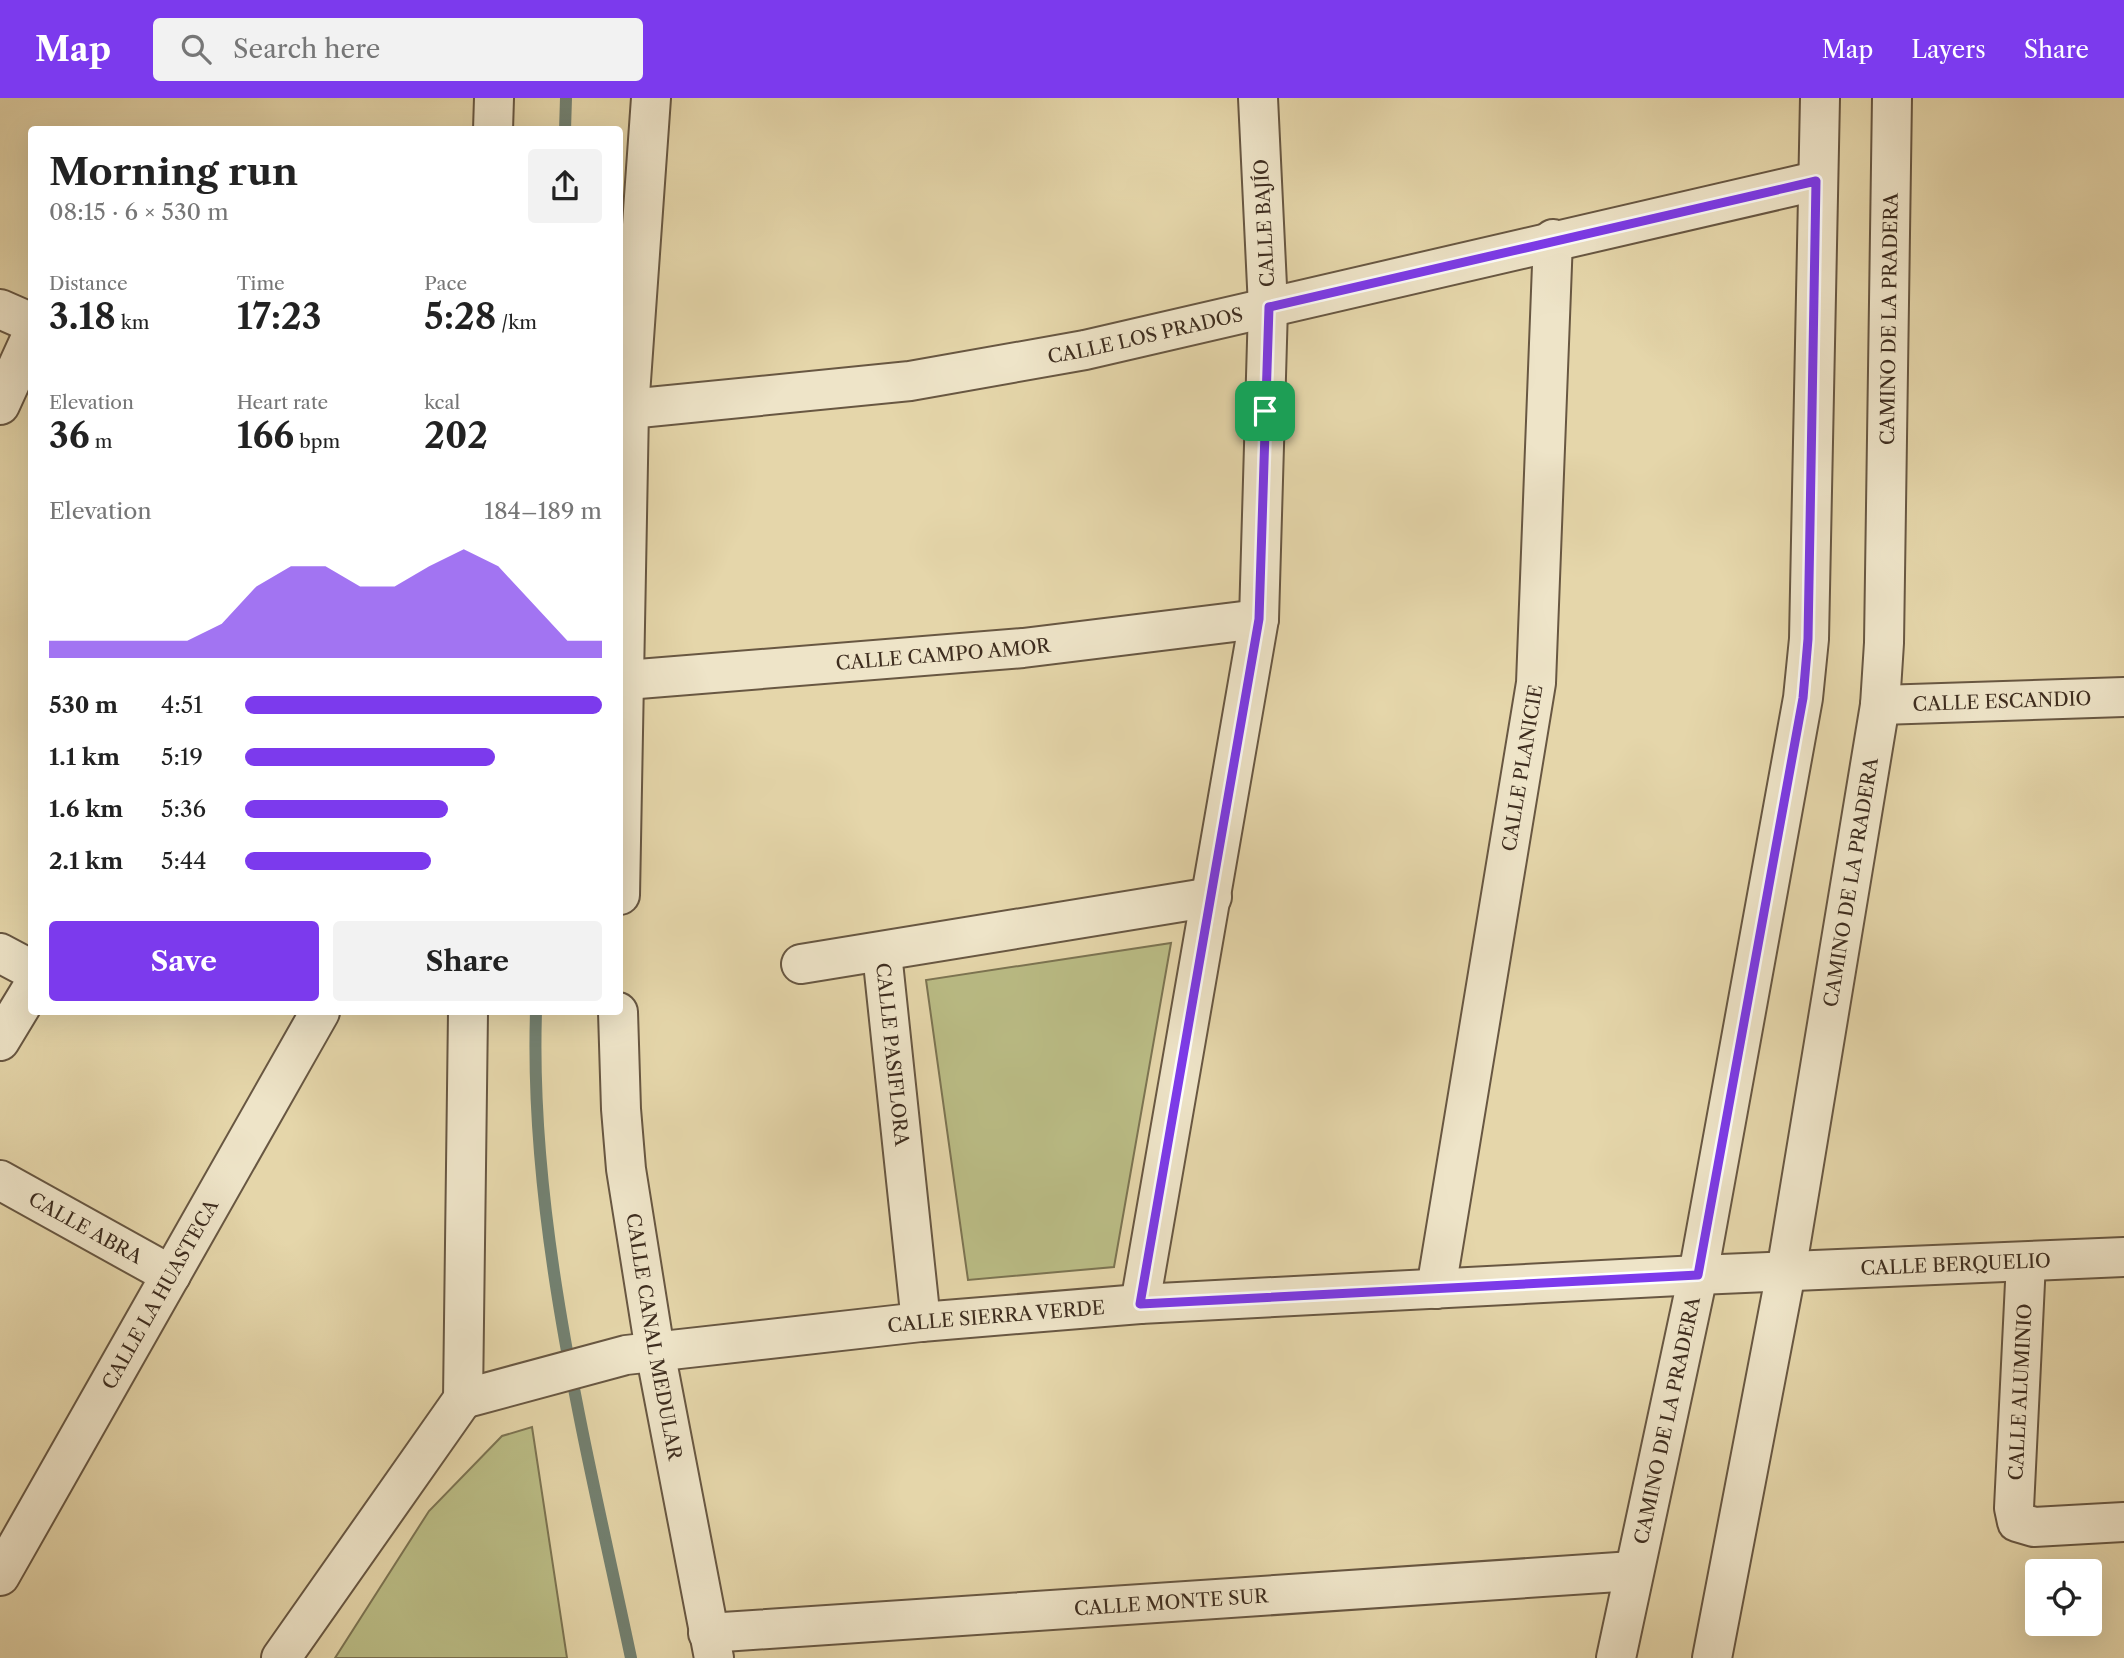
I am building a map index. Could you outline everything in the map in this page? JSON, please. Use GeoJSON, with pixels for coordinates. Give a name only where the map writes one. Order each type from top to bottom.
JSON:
{"type":"FeatureCollection","features":[{"type":"Feature","properties":{"kind":"street"},"geometry":{"type":"LineString","coordinates":[[493,126],[494,98]]}},
{"type":"Feature","properties":{"kind":"street"},"geometry":{"type":"LineString","coordinates":[[623,766],[629,409],[651,98]]}},
{"type":"Feature","properties":{"kind":"street","name":"CALLE BAJÍO"},"geometry":{"type":"LineString","coordinates":[[1140,1304],[1259,619],[1269,307],[1258,98]]}},
{"type":"Feature","properties":{"kind":"street","name":"CAMINO DE LA PRADERA"},"geometry":{"type":"LineString","coordinates":[[1616,1658],[1698,1275],[1803,698],[1809,625],[1816,181],[1820,98]]}},
{"type":"Feature","properties":{"kind":"street","name":"CAMINO DE LA PRADERA"},"geometry":{"type":"LineString","coordinates":[[1712,1658],[1786,1272],[1880,705],[1892,98]]}},
{"type":"Feature","properties":{"kind":"street","name":"CALLE LOS PRADOS"},"geometry":{"type":"LineString","coordinates":[[629,409],[910,381],[1085,350],[1553,239],[1816,181]]}},
{"type":"Feature","properties":{"kind":"street","name":"CALLE PLANICIE"},"geometry":{"type":"LineString","coordinates":[[1436,1289],[1536,683],[1553,239]]}},
{"type":"Feature","properties":{"kind":"street"},"geometry":{"type":"LineString","coordinates":[[0,309],[28,321]]}},
{"type":"Feature","properties":{"kind":"street"},"geometry":{"type":"LineString","coordinates":[[0,405],[28,344]]}},
{"type":"Feature","properties":{"kind":"street","name":"CALLE CAMPO AMOR"},"geometry":{"type":"LineString","coordinates":[[625,680],[1023,648],[1259,619]]}},
{"type":"Feature","properties":{"kind":"street","name":"CALLE ESCANDIO"},"geometry":{"type":"LineString","coordinates":[[1880,705],[2124,697]]}},
{"type":"Feature","properties":{"kind":"street","name":"CALLE PASIFLORA"},"geometry":{"type":"LineString","coordinates":[[921,1322],[882,953],[1212,897]]}},
{"type":"Feature","properties":{"kind":"street"},"geometry":{"type":"LineString","coordinates":[[0,953],[28,968]]}},
{"type":"Feature","properties":{"kind":"street"},"geometry":{"type":"LineString","coordinates":[[801,964],[882,953]]}},
{"type":"Feature","properties":{"kind":"street"},"geometry":{"type":"LineString","coordinates":[[0,1041],[28,995]]}},
{"type":"Feature","properties":{"kind":"street","name":"CALLE LA HUASTECA"},"geometry":{"type":"LineString","coordinates":[[0,1576],[318,1015]]}},
{"type":"Feature","properties":{"kind":"street"},"geometry":{"type":"LineString","coordinates":[[281,1658],[463,1399],[468,1015]]}},
{"type":"Feature","properties":{"kind":"street","name":"CALLE CANAL MEDULAR"},"geometry":{"type":"LineString","coordinates":[[618,1015],[621,1109],[641,1353],[711,1646]]}},
{"type":"Feature","properties":{"kind":"street","name":"CALLE ABRA"},"geometry":{"type":"LineString","coordinates":[[0,1180],[171,1275]]}},
{"type":"Feature","properties":{"kind":"street","name":"CALLE BERQUELIO"},"geometry":{"type":"LineString","coordinates":[[1786,1272],[2124,1257]]}},
{"type":"Feature","properties":{"kind":"street","name":"CALLE ALUMINIO"},"geometry":{"type":"LineString","coordinates":[[2026,1262],[2014,1508],[2017,1522],[2034,1527],[2124,1522]]}},
{"type":"Feature","properties":{"kind":"street","name":"CALLE SIERRA VERDE"},"geometry":{"type":"LineString","coordinates":[[463,1399],[641,1353],[921,1322],[1140,1304],[1786,1272]]}},
{"type":"Feature","properties":{"kind":"street","name":"CALLE MONTE SUR"},"geometry":{"type":"LineString","coordinates":[[711,1646],[1633,1571]]}},
{"type":"Feature","properties":{"kind":"green space"},"geometry":{"type":"Polygon","coordinates":[[[1171,943],[1114,1267],[968,1280],[926,980],[1171,943]]]}},
{"type":"Feature","properties":{"kind":"green space"},"geometry":{"type":"Polygon","coordinates":[[[532,1427],[567,1658],[335,1658],[429,1511],[502,1436],[532,1427]]]}},
{"type":"Feature","properties":{"kind":"waterway"},"geometry":{"type":"LineString","coordinates":[[565,126],[566,98]]}},
{"type":"Feature","properties":{"kind":"waterway"},"geometry":{"type":"LineString","coordinates":[[536,1015],[536,1092],[551,1255],[580,1418],[631,1658]]}},
{"type":"Feature","properties":{"kind":"route"},"geometry":{"type":"LineString","coordinates":[[1816,181],[1808,639],[1803,698],[1698,1275],[1140,1304],[1259,619],[1265,411],[1269,307],[1553,239],[1816,181]]}}]}
